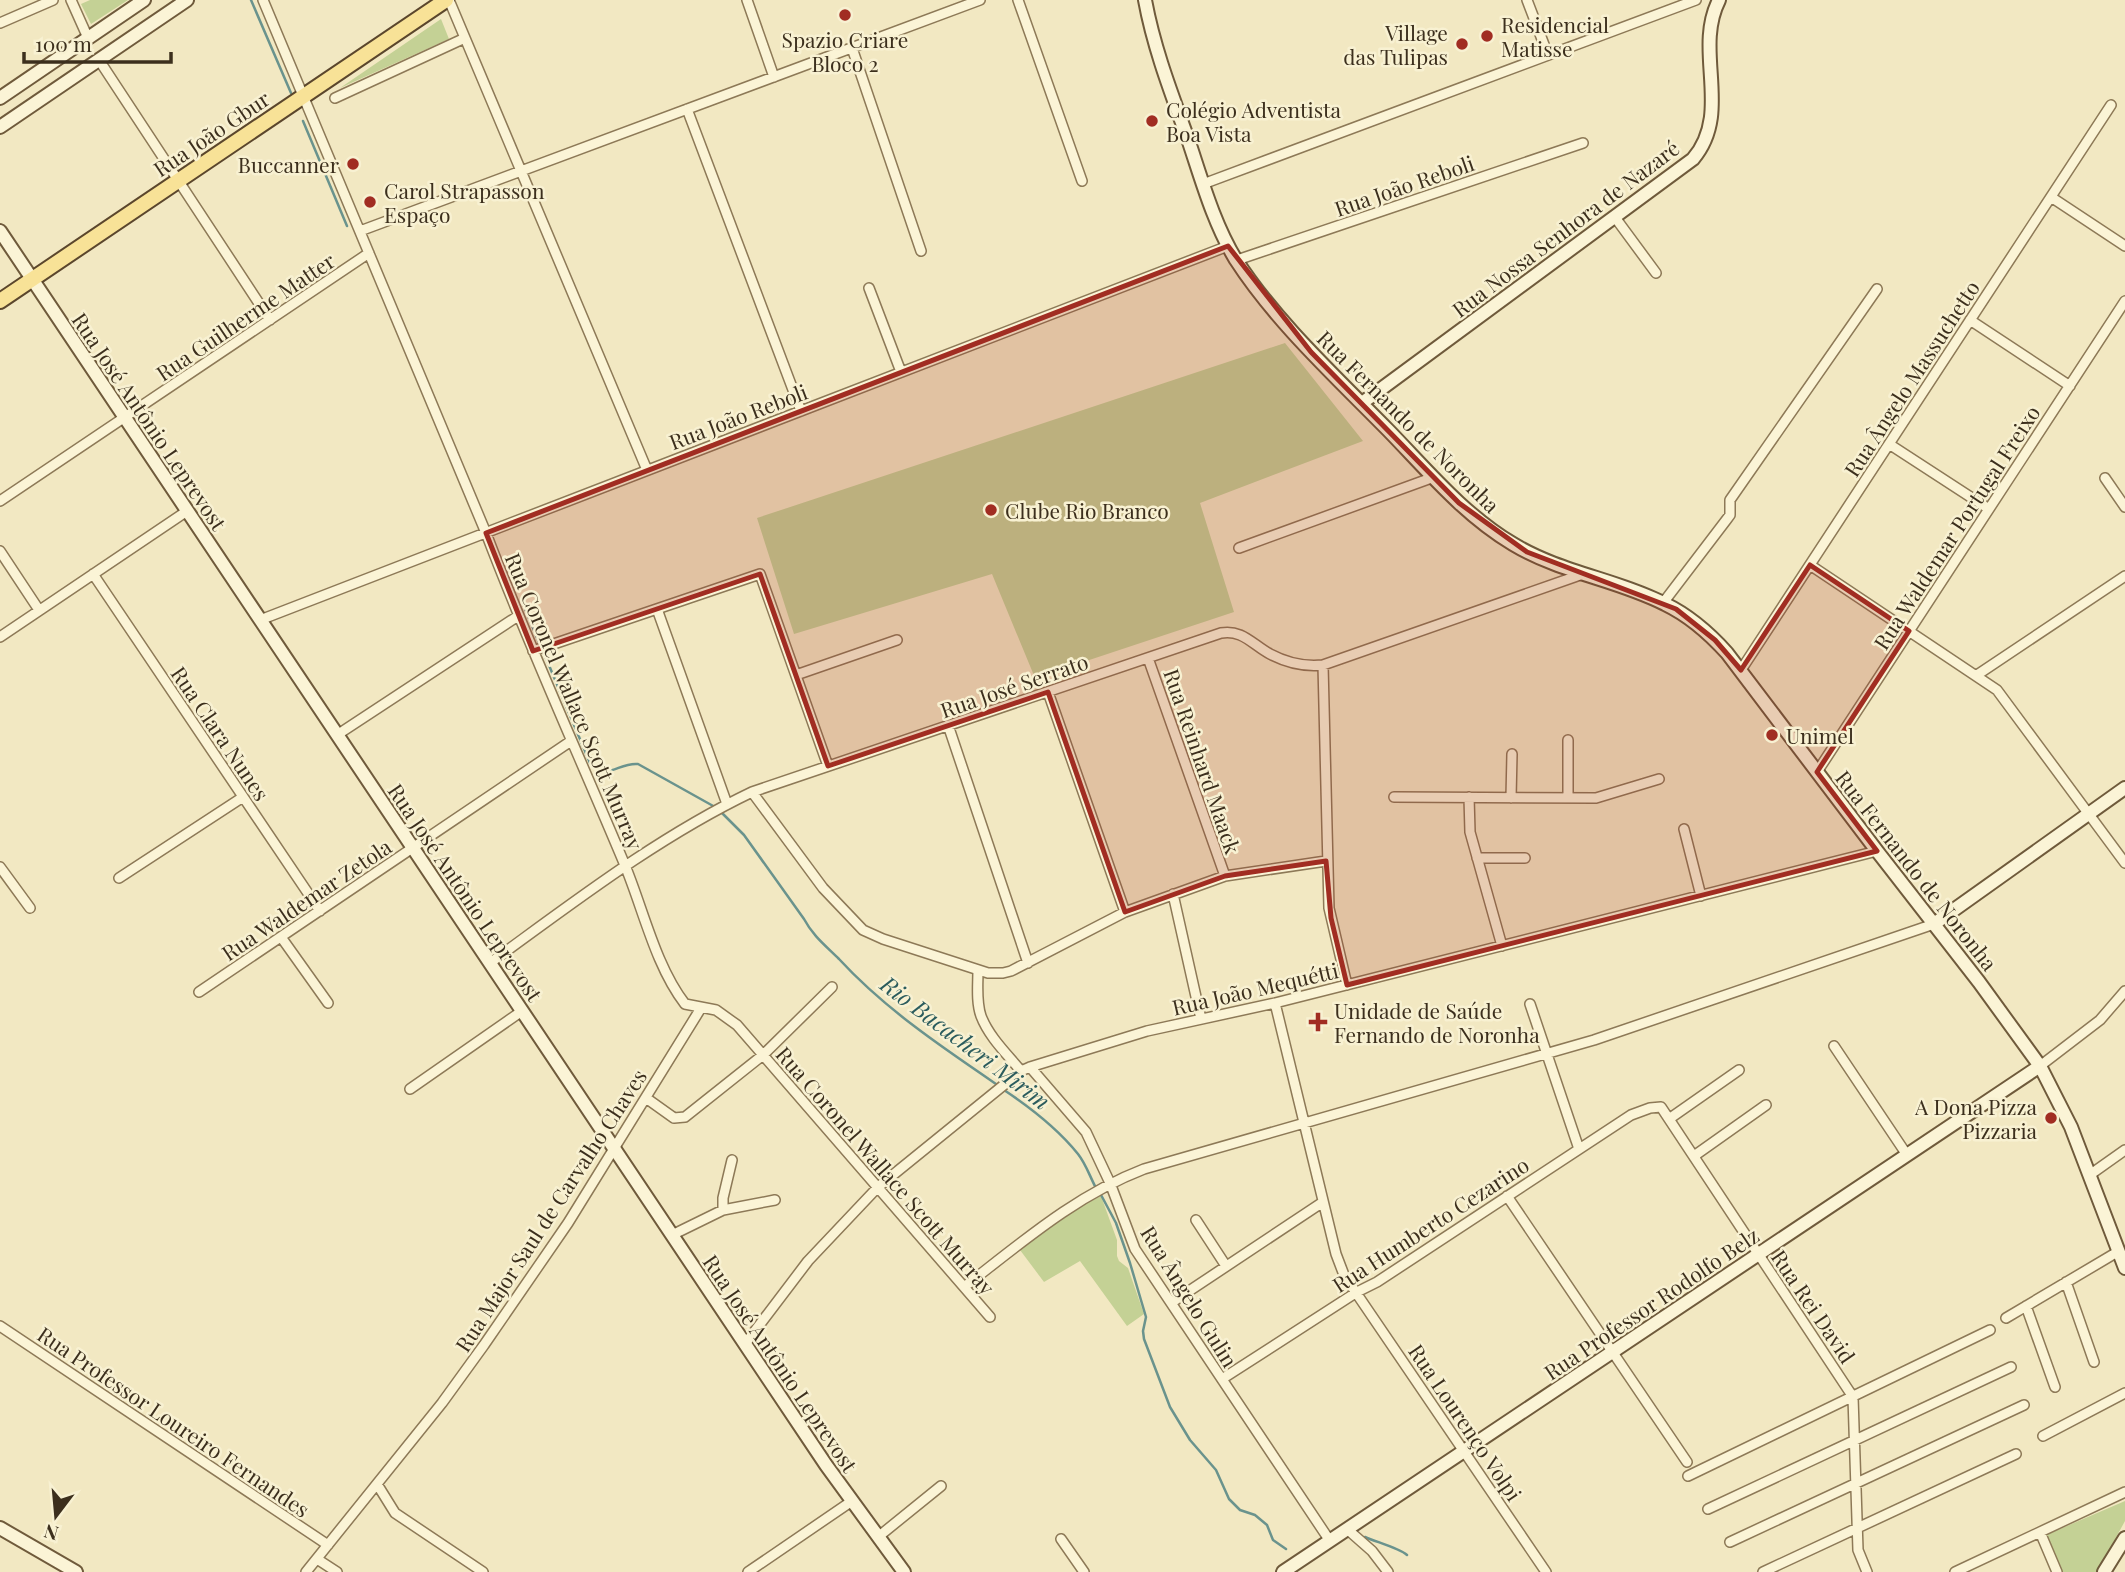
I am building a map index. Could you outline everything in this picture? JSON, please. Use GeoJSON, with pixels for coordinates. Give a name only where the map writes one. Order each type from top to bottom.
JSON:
{"type":"FeatureCollection","features":[{"type":"Feature","properties":{"kind":"main road","name":"Rua João Gbur"},"geometry":{"type":"LineString","coordinates":[[0,301],[447,0]]}},
{"type":"Feature","properties":{"kind":"street"},"geometry":{"type":"LineString","coordinates":[[0,23],[53,0]]}},
{"type":"Feature","properties":{"kind":"street"},"geometry":{"type":"LineString","coordinates":[[71,0],[99,60],[270,320]]}},
{"type":"Feature","properties":{"kind":"street"},"geometry":{"type":"LineString","coordinates":[[0,98],[144,0]]}},
{"type":"Feature","properties":{"kind":"street"},"geometry":{"type":"LineString","coordinates":[[0,127],[187,0]]}},
{"type":"Feature","properties":{"kind":"street","name":"Rua Coronel Wallace Scott Murray"},"geometry":{"type":"LineString","coordinates":[[264,0],[486,533],[518,617],[625,865],[671,984],[685,1004],[724,1014],[763,1055],[990,1317]]}},
{"type":"Feature","properties":{"kind":"street"},"geometry":{"type":"LineString","coordinates":[[447,0],[647,470]]}},
{"type":"Feature","properties":{"kind":"street"},"geometry":{"type":"LineString","coordinates":[[747,0],[774,77]]}},
{"type":"Feature","properties":{"kind":"street"},"geometry":{"type":"LineString","coordinates":[[360,230],[980,0]]}},
{"type":"Feature","properties":{"kind":"street"},"geometry":{"type":"LineString","coordinates":[[1018,0],[1082,181]]}},
{"type":"Feature","properties":{"kind":"street","name":"Rua Fernando de Noronha"},"geometry":{"type":"LineString","coordinates":[[1145,0],[1156,47],[1203,184],[1228,246],[1237,260],[1298,336],[1473,515],[1510,543],[1546,562],[1663,603],[1703,628],[1741,670],[2040,1066],[2060,1102],[2091,1174],[2125,1268]]}},
{"type":"Feature","properties":{"kind":"street"},"geometry":{"type":"LineString","coordinates":[[1527,0],[1548,55]]}},
{"type":"Feature","properties":{"kind":"street"},"geometry":{"type":"LineString","coordinates":[[1203,184],[1696,0]]}},
{"type":"Feature","properties":{"kind":"street","name":"Rua Nossa Senhora de Nazaré"},"geometry":{"type":"LineString","coordinates":[[1362,403],[1693,159],[1705,142],[1712,116],[1710,24],[1719,0]]}},
{"type":"Feature","properties":{"kind":"street"},"geometry":{"type":"LineString","coordinates":[[335,99],[465,37]]}},
{"type":"Feature","properties":{"kind":"street"},"geometry":{"type":"LineString","coordinates":[[852,48],[921,251]]}},
{"type":"Feature","properties":{"kind":"street","name":"Rua Ângelo Massuchetto"},"geometry":{"type":"LineString","coordinates":[[1741,670],[2111,105]]}},
{"type":"Feature","properties":{"kind":"street"},"geometry":{"type":"LineString","coordinates":[[687,109],[802,411]]}},
{"type":"Feature","properties":{"kind":"street","name":"Rua João Reboli"},"geometry":{"type":"LineString","coordinates":[[1237,260],[1583,143]]}},
{"type":"Feature","properties":{"kind":"street"},"geometry":{"type":"LineString","coordinates":[[2051,197],[2125,246]]}},
{"type":"Feature","properties":{"kind":"street"},"geometry":{"type":"LineString","coordinates":[[1614,216],[1656,273]]}},
{"type":"Feature","properties":{"kind":"street","name":"Rua José Antônio Leprevost"},"geometry":{"type":"LineString","coordinates":[[0,231],[745,1344],[904,1572]]}},
{"type":"Feature","properties":{"kind":"street","name":"Rua João Reboli"},"geometry":{"type":"LineString","coordinates":[[260,620],[1228,246]]}},
{"type":"Feature","properties":{"kind":"street","name":"Rua Guilherme Matter"},"geometry":{"type":"LineString","coordinates":[[0,501],[369,253]]}},
{"type":"Feature","properties":{"kind":"street"},"geometry":{"type":"LineString","coordinates":[[869,288],[901,372]]}},
{"type":"Feature","properties":{"kind":"street"},"geometry":{"type":"LineString","coordinates":[[1663,603],[1730,515],[1730,500],[1877,289]]}},
{"type":"Feature","properties":{"kind":"street","name":"Rua Waldemar Portugal Freixo"},"geometry":{"type":"LineString","coordinates":[[1817,772],[2125,301]]}},
{"type":"Feature","properties":{"kind":"street"},"geometry":{"type":"LineString","coordinates":[[1970,320],[2070,386]]}},
{"type":"Feature","properties":{"kind":"street"},"geometry":{"type":"LineString","coordinates":[[1889,444],[1989,509]]}},
{"type":"Feature","properties":{"kind":"street"},"geometry":{"type":"LineString","coordinates":[[1239,548],[1434,478]]}},
{"type":"Feature","properties":{"kind":"street"},"geometry":{"type":"LineString","coordinates":[[2105,478],[2125,507]]}},
{"type":"Feature","properties":{"kind":"street"},"geometry":{"type":"LineString","coordinates":[[0,637],[187,511]]}},
{"type":"Feature","properties":{"kind":"street"},"geometry":{"type":"LineString","coordinates":[[0,551],[40,610]]}},
{"type":"Feature","properties":{"kind":"street"},"geometry":{"type":"LineString","coordinates":[[1810,565],[1991,684],[2005,698],[2125,863]]}},
{"type":"Feature","properties":{"kind":"street","name":"Rua Clara Nunes"},"geometry":{"type":"LineString","coordinates":[[93,574],[320,911]]}},
{"type":"Feature","properties":{"kind":"street"},"geometry":{"type":"LineString","coordinates":[[533,651],[760,575],[828,766]]}},
{"type":"Feature","properties":{"kind":"street","name":"Rua José Serrato"},"geometry":{"type":"LineString","coordinates":[[490,963],[625,865],[752,792],[1229,631],[1239,633],[1280,659],[1302,665],[1323,665],[1580,575]]}},
{"type":"Feature","properties":{"kind":"street"},"geometry":{"type":"LineString","coordinates":[[1977,675],[2125,576]]}},
{"type":"Feature","properties":{"kind":"street"},"geometry":{"type":"LineString","coordinates":[[657,609],[721,808]]}},
{"type":"Feature","properties":{"kind":"street"},"geometry":{"type":"LineString","coordinates":[[337,735],[518,617]]}},
{"type":"Feature","properties":{"kind":"street"},"geometry":{"type":"LineString","coordinates":[[796,675],[897,640]]}},
{"type":"Feature","properties":{"kind":"street","name":"Rua Reinhard Maack"},"geometry":{"type":"LineString","coordinates":[[1148,658],[1225,876]]}},
{"type":"Feature","properties":{"kind":"street"},"geometry":{"type":"LineString","coordinates":[[1323,665],[1326,861],[1331,918],[1346,985]]}},
{"type":"Feature","properties":{"kind":"street"},"geometry":{"type":"LineString","coordinates":[[1048,692],[1125,912]]}},
{"type":"Feature","properties":{"kind":"street"},"geometry":{"type":"LineString","coordinates":[[948,726],[1028,962]]}},
{"type":"Feature","properties":{"kind":"street"},"geometry":{"type":"LineString","coordinates":[[1567,798],[1568,740]]}},
{"type":"Feature","properties":{"kind":"street","name":"Rua Waldemar Zetola"},"geometry":{"type":"LineString","coordinates":[[199,992],[572,741]]}},
{"type":"Feature","properties":{"kind":"street"},"geometry":{"type":"LineString","coordinates":[[1511,798],[1512,754]]}},
{"type":"Feature","properties":{"kind":"street"},"geometry":{"type":"LineString","coordinates":[[1394,797],[1596,799],[1659,779]]}},
{"type":"Feature","properties":{"kind":"street"},"geometry":{"type":"LineString","coordinates":[[964,1287],[1068,1207],[1107,1185],[1144,1169],[1612,1034],[1934,924],[2125,788]]}},
{"type":"Feature","properties":{"kind":"street"},"geometry":{"type":"LineString","coordinates":[[752,792],[823,888],[856,924],[883,939],[978,971],[1003,973],[1125,912],[1225,876],[1326,861]]}},
{"type":"Feature","properties":{"kind":"street"},"geometry":{"type":"LineString","coordinates":[[119,878],[243,797]]}},
{"type":"Feature","properties":{"kind":"street"},"geometry":{"type":"LineString","coordinates":[[1469,797],[1470,832],[1502,946]]}},
{"type":"Feature","properties":{"kind":"street"},"geometry":{"type":"LineString","coordinates":[[1684,829],[1701,896]]}},
{"type":"Feature","properties":{"kind":"street","name":"Rua João Mequétti"},"geometry":{"type":"LineString","coordinates":[[745,1344],[808,1261],[877,1187],[1021,1071],[1030,1067],[1123,1037],[1275,1003],[1877,851]]}},
{"type":"Feature","properties":{"kind":"street"},"geometry":{"type":"LineString","coordinates":[[1477,858],[1525,858]]}},
{"type":"Feature","properties":{"kind":"street"},"geometry":{"type":"LineString","coordinates":[[0,867],[30,908]]}},
{"type":"Feature","properties":{"kind":"street"},"geometry":{"type":"LineString","coordinates":[[1173,894],[1200,1019]]}},
{"type":"Feature","properties":{"kind":"street"},"geometry":{"type":"LineString","coordinates":[[281,937],[328,1003]]}},
{"type":"Feature","properties":{"kind":"street"},"geometry":{"type":"LineString","coordinates":[[978,971],[980,1015],[997,1042],[1021,1071]]}},
{"type":"Feature","properties":{"kind":"street"},"geometry":{"type":"LineString","coordinates":[[646,1098],[674,1118],[681,1119],[763,1055],[832,987]]}},
{"type":"Feature","properties":{"kind":"street"},"geometry":{"type":"LineString","coordinates":[[2040,1066],[2099,1020],[2125,991]]}},
{"type":"Feature","properties":{"kind":"street","name":"Rua Lourenço Volpi"},"geometry":{"type":"LineString","coordinates":[[1275,1003],[1339,1266],[1546,1572]]}},
{"type":"Feature","properties":{"kind":"street"},"geometry":{"type":"LineString","coordinates":[[685,1004],[688,1029]]}},
{"type":"Feature","properties":{"kind":"street"},"geometry":{"type":"LineString","coordinates":[[1530,1004],[1579,1149]]}},
{"type":"Feature","properties":{"kind":"street","name":"Rua Major Saul de Carvalho Chaves"},"geometry":{"type":"LineString","coordinates":[[306,1572],[442,1404],[484,1345],[562,1232],[701,1008]]}},
{"type":"Feature","properties":{"kind":"street"},"geometry":{"type":"LineString","coordinates":[[410,1089],[522,1011]]}},
{"type":"Feature","properties":{"kind":"street"},"geometry":{"type":"LineString","coordinates":[[1835,1046],[1907,1155]]}},
{"type":"Feature","properties":{"kind":"street","name":"Rua Professor Rodolfo Belz"},"geometry":{"type":"LineString","coordinates":[[1283,1572],[2040,1066]]}},
{"type":"Feature","properties":{"kind":"street","name":"Rua Ângelo Gulin"},"geometry":{"type":"LineString","coordinates":[[1030,1067],[1086,1132],[1135,1249],[1330,1541]]}},
{"type":"Feature","properties":{"kind":"street"},"geometry":{"type":"LineString","coordinates":[[1669,1119],[1739,1070]]}},
{"type":"Feature","properties":{"kind":"street"},"geometry":{"type":"LineString","coordinates":[[1694,1156],[1766,1105]]}},
{"type":"Feature","properties":{"kind":"street","name":"Rua Humberto Cezarino"},"geometry":{"type":"LineString","coordinates":[[1222,1379],[1357,1292],[1377,1282],[1631,1115],[1661,1107]]}},
{"type":"Feature","properties":{"kind":"street","name":"Rua Rei David"},"geometry":{"type":"LineString","coordinates":[[1661,1107],[1853,1396]]}},
{"type":"Feature","properties":{"kind":"street"},"geometry":{"type":"LineString","coordinates":[[2091,1174],[2125,1150]]}},
{"type":"Feature","properties":{"kind":"street"},"geometry":{"type":"LineString","coordinates":[[723,1210],[723,1198],[732,1160]]}},
{"type":"Feature","properties":{"kind":"street"},"geometry":{"type":"LineString","coordinates":[[1507,1196],[1687,1462]]}},
{"type":"Feature","properties":{"kind":"street"},"geometry":{"type":"LineString","coordinates":[[672,1235],[723,1210],[775,1200]]}},
{"type":"Feature","properties":{"kind":"street"},"geometry":{"type":"LineString","coordinates":[[1171,1303],[1323,1202]]}},
{"type":"Feature","properties":{"kind":"street"},"geometry":{"type":"LineString","coordinates":[[1196,1220],[1226,1266]]}},
{"type":"Feature","properties":{"kind":"street"},"geometry":{"type":"LineString","coordinates":[[2006,1318],[2119,1251]]}},
{"type":"Feature","properties":{"kind":"street"},"geometry":{"type":"LineString","coordinates":[[2066,1282],[2094,1362]]}},
{"type":"Feature","properties":{"kind":"street"},"geometry":{"type":"LineString","coordinates":[[2026,1306],[2055,1387]]}},
{"type":"Feature","properties":{"kind":"street","name":"Rua Professor Loureiro Fernandes"},"geometry":{"type":"LineString","coordinates":[[0,1325],[328,1545]]}},
{"type":"Feature","properties":{"kind":"street"},"geometry":{"type":"LineString","coordinates":[[1688,1476],[1990,1330]]}},
{"type":"Feature","properties":{"kind":"street"},"geometry":{"type":"LineString","coordinates":[[1709,1509],[2011,1367]]}},
{"type":"Feature","properties":{"kind":"street"},"geometry":{"type":"LineString","coordinates":[[2043,1436],[2125,1393]]}},
{"type":"Feature","properties":{"kind":"street"},"geometry":{"type":"LineString","coordinates":[[1853,1396],[1858,1550],[1867,1572]]}},
{"type":"Feature","properties":{"kind":"street"},"geometry":{"type":"LineString","coordinates":[[1730,1542],[2024,1405]]}},
{"type":"Feature","properties":{"kind":"street"},"geometry":{"type":"LineString","coordinates":[[1763,1572],[2016,1454]]}},
{"type":"Feature","properties":{"kind":"street"},"geometry":{"type":"LineString","coordinates":[[377,1484],[395,1513],[482,1572]]}},
{"type":"Feature","properties":{"kind":"street"},"geometry":{"type":"LineString","coordinates":[[878,1537],[941,1486]]}},
{"type":"Feature","properties":{"kind":"street"},"geometry":{"type":"LineString","coordinates":[[1955,1572],[2125,1492]]}},
{"type":"Feature","properties":{"kind":"street"},"geometry":{"type":"LineString","coordinates":[[748,1572],[852,1501]]}},
{"type":"Feature","properties":{"kind":"street"},"geometry":{"type":"LineString","coordinates":[[0,1528],[76,1572]]}},
{"type":"Feature","properties":{"kind":"street"},"geometry":{"type":"LineString","coordinates":[[1347,1529],[1372,1551],[1388,1572]]}},
{"type":"Feature","properties":{"kind":"street"},"geometry":{"type":"LineString","coordinates":[[2040,1532],[2057,1572]]}},
{"type":"Feature","properties":{"kind":"street"},"geometry":{"type":"LineString","coordinates":[[2104,1572],[2125,1538]]}},
{"type":"Feature","properties":{"kind":"street"},"geometry":{"type":"LineString","coordinates":[[1061,1539],[1084,1572]]}},
{"type":"Feature","properties":{"kind":"street"},"geometry":{"type":"LineString","coordinates":[[317,1559],[337,1572]]}},
{"type":"Feature","properties":{"kind":"highlighted area"},"geometry":{"type":"Polygon","coordinates":[[[1228,246],[1311,352],[1459,503],[1527,552],[1676,609],[1715,640],[1741,670],[1810,565],[1909,631],[1817,772],[1877,851],[1347,985],[1331,918],[1326,861],[1225,876],[1125,912],[1048,692],[828,766],[760,574],[533,651],[486,533],[1228,246]]]}},
{"type":"Feature","properties":{"kind":"green space"},"geometry":{"type":"Polygon","coordinates":[[[90,0],[128,0],[91,24],[81,4],[90,0]]]}},
{"type":"Feature","properties":{"kind":"green space"},"geometry":{"type":"Polygon","coordinates":[[[441,19],[449,39],[340,88],[441,19]]]}},
{"type":"Feature","properties":{"kind":"green space","name":"Clube Rio Branco"},"geometry":{"type":"Polygon","coordinates":[[[1285,343],[1363,441],[1200,503],[1234,612],[1035,678],[992,574],[794,634],[757,518],[1285,343]]]}},
{"type":"Feature","properties":{"kind":"green space"},"geometry":{"type":"Polygon","coordinates":[[[1101,1196],[1117,1240],[1117,1256],[1128,1268],[1144,1314],[1127,1326],[1080,1261],[1044,1282],[1020,1250],[1074,1210],[1101,1196]]]}},
{"type":"Feature","properties":{"kind":"green space"},"geometry":{"type":"Polygon","coordinates":[[[2125,1501],[2125,1521],[2097,1572],[2062,1572],[2046,1535],[2125,1501]]]}},
{"type":"Feature","properties":{"kind":"waterway","name":"Rio Bacacheri Mirim"},"geometry":{"type":"LineString","coordinates":[[251,0],[291,93]]}},
{"type":"Feature","properties":{"kind":"waterway","name":"Rio Bacacheri Mirim"},"geometry":{"type":"LineString","coordinates":[[303,121],[347,226]]}},
{"type":"Feature","properties":{"kind":"waterway","name":"Rio Bacacheri Mirim"},"geometry":{"type":"LineString","coordinates":[[524,606],[540,645]]}},
{"type":"Feature","properties":{"kind":"waterway","name":"Rio Bacacheri Mirim"},"geometry":{"type":"LineString","coordinates":[[543,651],[590,763],[602,771],[638,764],[715,807]]}},
{"type":"Feature","properties":{"kind":"waterway","name":"Rio Bacacheri Mirim"},"geometry":{"type":"LineString","coordinates":[[720,811],[744,835],[816,936],[857,977],[915,1027],[999,1086]]}},
{"type":"Feature","properties":{"kind":"waterway","name":"Rio Bacacheri Mirim"},"geometry":{"type":"LineString","coordinates":[[1004,1090],[1044,1119],[1062,1136],[1078,1154],[1096,1188]]}},
{"type":"Feature","properties":{"kind":"waterway","name":"Rio Bacacheri Mirim"},"geometry":{"type":"LineString","coordinates":[[1100,1193],[1116,1223],[1130,1263],[1146,1317],[1144,1339],[1170,1407],[1190,1440],[1216,1470],[1229,1499],[1240,1510],[1255,1515],[1267,1525],[1273,1540],[1286,1549]]}},
{"type":"Feature","properties":{"kind":"waterway","name":"Rio Bacacheri Mirim"},"geometry":{"type":"LineString","coordinates":[[1365,1537],[1407,1555]]}},
{"type":"Feature","properties":{"kind":"place","name":"Spazio Criare Bloco 2"},"geometry":{"type":"Point","coordinates":[845,15]}},
{"type":"Feature","properties":{"kind":"place","name":"Residencial Matisse"},"geometry":{"type":"Point","coordinates":[1487,36]}},
{"type":"Feature","properties":{"kind":"place","name":"Village das Tulipas"},"geometry":{"type":"Point","coordinates":[1462,44]}},
{"type":"Feature","properties":{"kind":"place","name":"Colégio Adventista Boa Vista"},"geometry":{"type":"Point","coordinates":[1152,121]}},
{"type":"Feature","properties":{"kind":"place","name":"Buccanner"},"geometry":{"type":"Point","coordinates":[353,164]}},
{"type":"Feature","properties":{"kind":"place","name":"Carol Strapasson Espaço"},"geometry":{"type":"Point","coordinates":[370,202]}},
{"type":"Feature","properties":{"kind":"place","name":"Clube Rio Branco"},"geometry":{"type":"Point","coordinates":[991,510]}},
{"type":"Feature","properties":{"kind":"place","name":"Unimel"},"geometry":{"type":"Point","coordinates":[1772,735]}},
{"type":"Feature","properties":{"kind":"place","name":"Unidade de Saúde Fernando de Noronha"},"geometry":{"type":"Point","coordinates":[1318,1022]}},
{"type":"Feature","properties":{"kind":"place","name":"A Dona Pizza Pizzaria"},"geometry":{"type":"Point","coordinates":[2051,1118]}}]}
